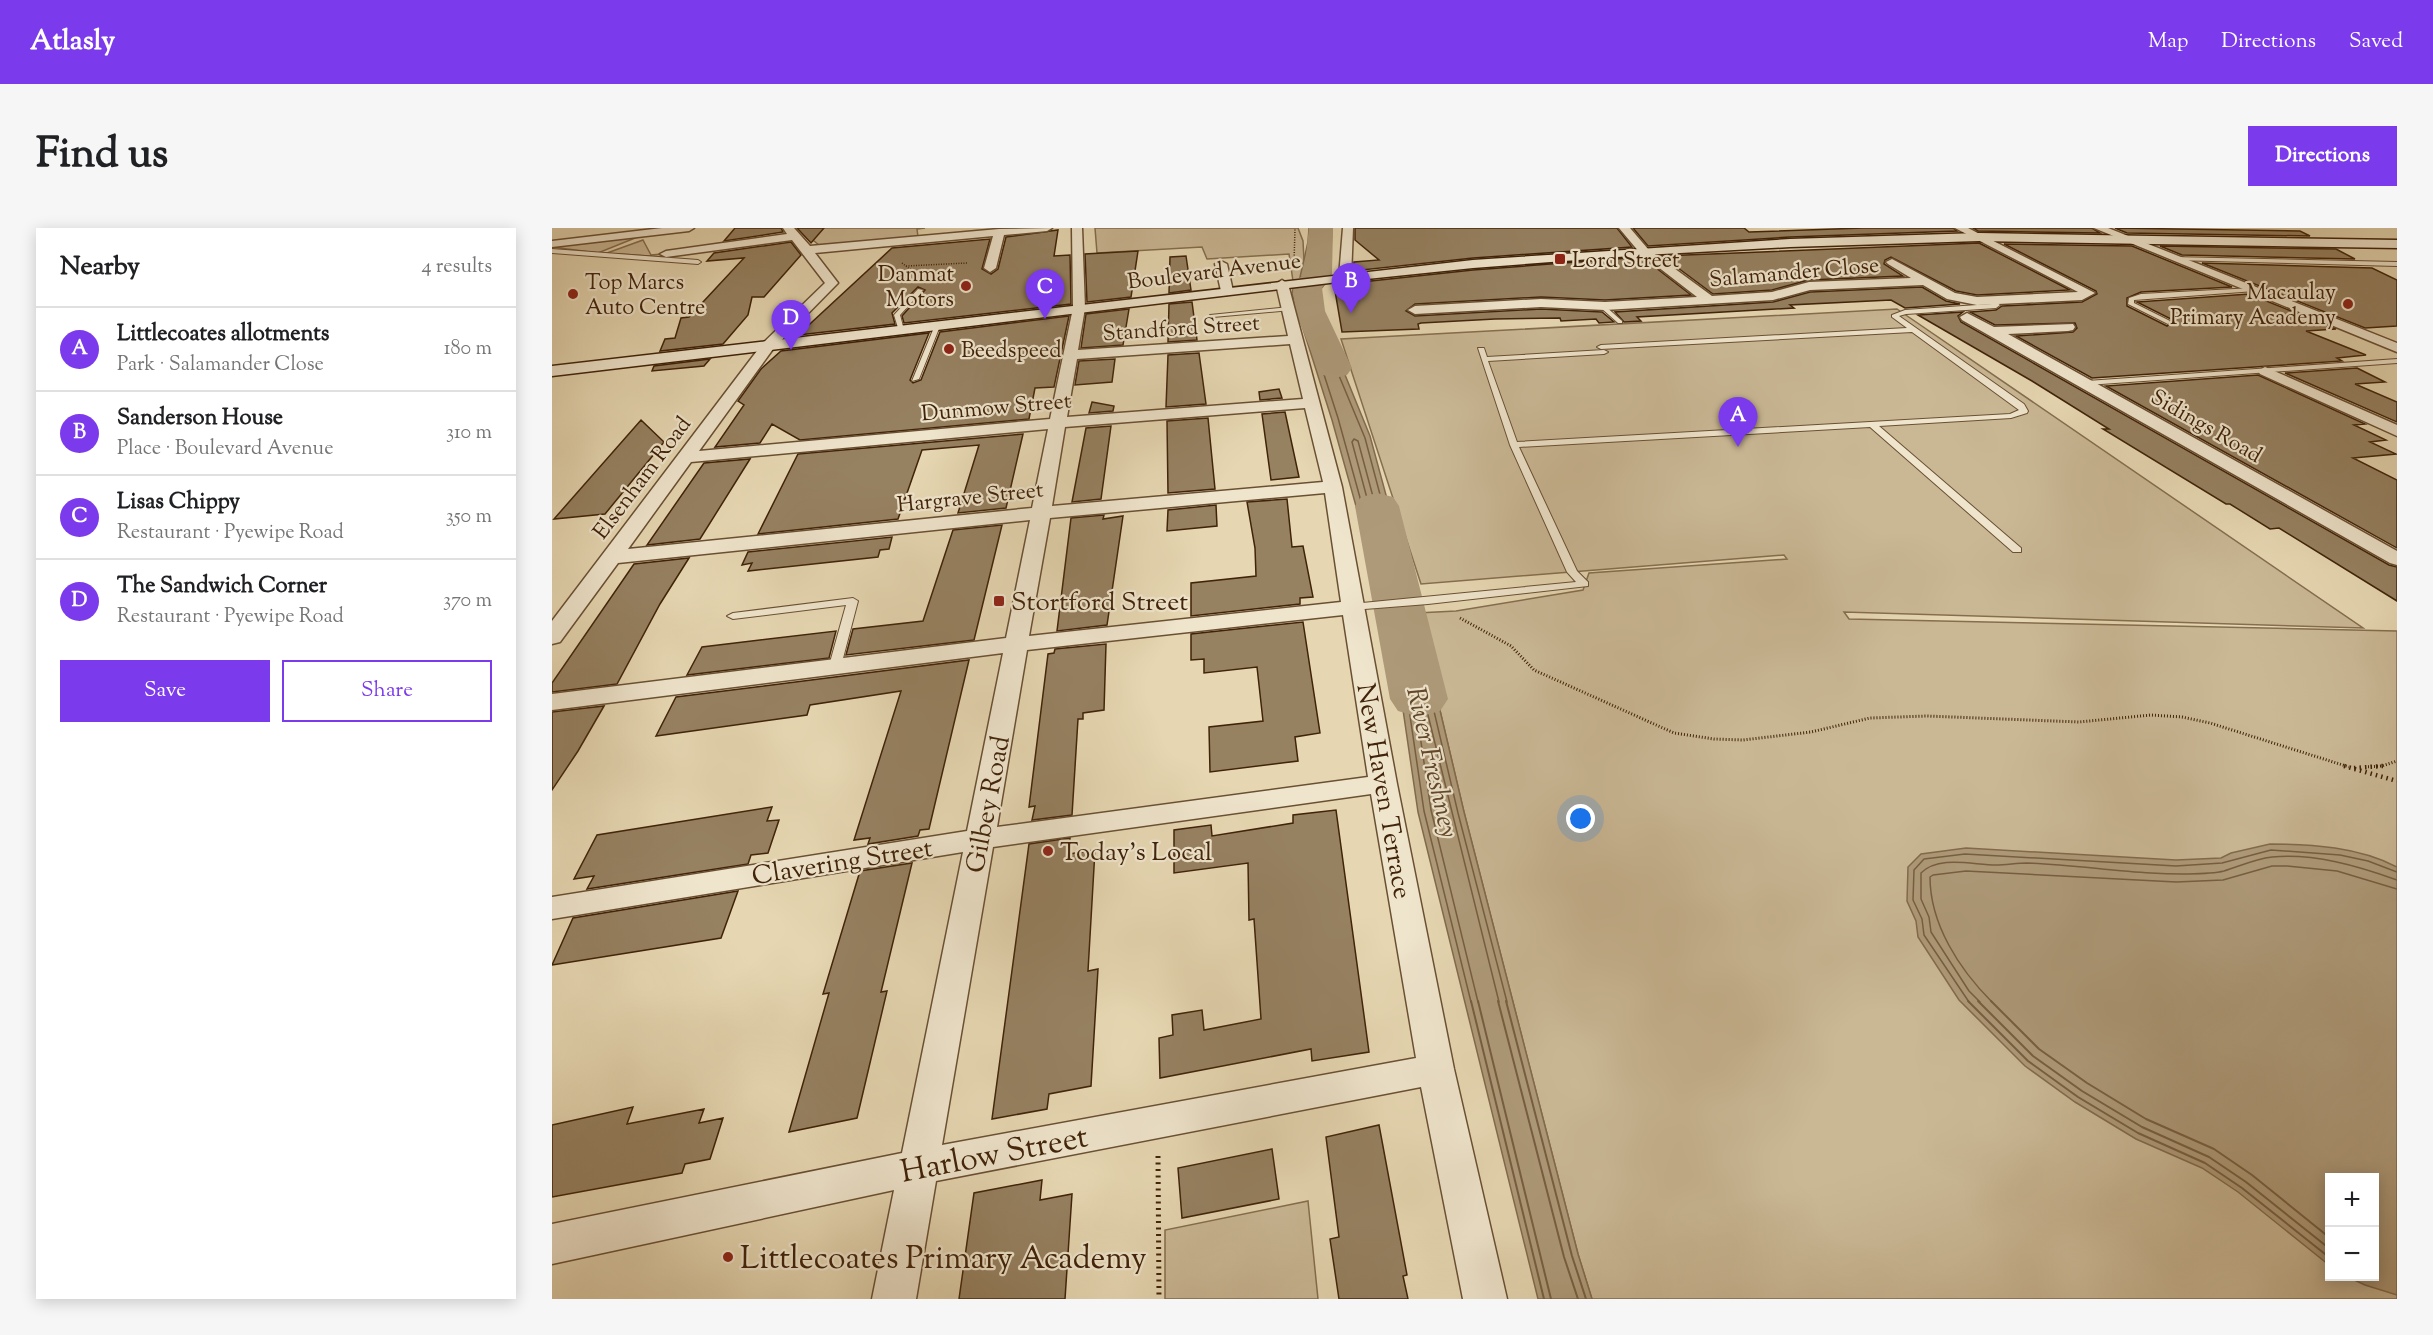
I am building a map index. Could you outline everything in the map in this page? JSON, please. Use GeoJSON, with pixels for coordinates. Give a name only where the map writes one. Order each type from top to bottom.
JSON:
{"type":"FeatureCollection","features":[{"type":"Feature","properties":{"kind":"street"},"geometry":{"type":"LineString","coordinates":[[552,244],[689,228]]}},
{"type":"Feature","properties":{"kind":"street"},"geometry":{"type":"LineString","coordinates":[[666,254],[792,232],[807,250],[981,231],[999,232],[1047,228]]}},
{"type":"Feature","properties":{"kind":"street","name":"Gilbey Road"},"geometry":{"type":"LineString","coordinates":[[894,1299],[1071,355],[1079,308],[1077,228]]}},
{"type":"Feature","properties":{"kind":"street"},"geometry":{"type":"LineString","coordinates":[[1342,278],[1348,228]]}},
{"type":"Feature","properties":{"kind":"street"},"geometry":{"type":"LineString","coordinates":[[1624,228],[1644,251],[1709,300]]}},
{"type":"Feature","properties":{"kind":"street"},"geometry":{"type":"LineString","coordinates":[[1892,262],[1951,296],[1977,301],[2082,296],[2089,293],[1960,228]]}},
{"type":"Feature","properties":{"kind":"street"},"geometry":{"type":"LineString","coordinates":[[2100,228],[2397,348]]}},
{"type":"Feature","properties":{"kind":"street"},"geometry":{"type":"LineString","coordinates":[[605,252],[663,232]]}},
{"type":"Feature","properties":{"kind":"street"},"geometry":{"type":"LineString","coordinates":[[991,265],[999,232]]}},
{"type":"Feature","properties":{"kind":"street","name":"Boulevard Avenue"},"geometry":{"type":"LineString","coordinates":[[552,371],[1227,291],[1288,280],[1342,278],[1473,264],[1644,251],[1790,243],[1978,237],[2397,244]]}},
{"type":"Feature","properties":{"kind":"street","name":"Elsenham Road"},"geometry":{"type":"LineString","coordinates":[[552,637],[768,346],[832,283],[807,250]]}},
{"type":"Feature","properties":{"kind":"street"},"geometry":{"type":"LineString","coordinates":[[1221,264],[1227,291]]}},
{"type":"Feature","properties":{"kind":"street","name":"New Haven Terrace"},"geometry":{"type":"LineString","coordinates":[[1288,280],[1289,309],[1294,340],[1364,605],[1383,784],[1436,1069],[1485,1299]]}},
{"type":"Feature","properties":{"kind":"street","name":"Salamander Close"},"geometry":{"type":"LineString","coordinates":[[1415,310],[1541,303],[1602,306],[1709,300],[1781,295],[1809,286],[1926,281]]}},
{"type":"Feature","properties":{"kind":"street","name":"Sidings Road"},"geometry":{"type":"LineString","coordinates":[[1967,317],[2397,559]]}},
{"type":"Feature","properties":{"kind":"street"},"geometry":{"type":"LineString","coordinates":[[1994,331],[2068,327]]}},
{"type":"Feature","properties":{"kind":"street","name":"Standford Street"},"geometry":{"type":"LineString","coordinates":[[1071,355],[1294,340]]}},
{"type":"Feature","properties":{"kind":"street"},"geometry":{"type":"LineString","coordinates":[[2265,371],[2397,431]]}},
{"type":"Feature","properties":{"kind":"street","name":"Dunmow Street"},"geometry":{"type":"LineString","coordinates":[[686,457],[1058,423],[1311,403]]}},
{"type":"Feature","properties":{"kind":"street","name":"Hargrave Street"},"geometry":{"type":"LineString","coordinates":[[612,557],[1041,513],[1333,487]]}},
{"type":"Feature","properties":{"kind":"street"},"geometry":{"type":"LineString","coordinates":[[552,702],[1017,644],[1364,605]]}},
{"type":"Feature","properties":{"kind":"street","name":"Clavering Street"},"geometry":{"type":"LineString","coordinates":[[552,908],[980,839],[1383,784]]}},
{"type":"Feature","properties":{"kind":"street","name":"Harlow Street"},"geometry":{"type":"LineString","coordinates":[[552,1244],[918,1167],[1436,1069]]}},
{"type":"Feature","properties":{"kind":"lane"},"geometry":{"type":"LineString","coordinates":[[2100,228],[2108,228]]}},
{"type":"Feature","properties":{"kind":"lane"},"geometry":{"type":"LineString","coordinates":[[552,251],[698,262]]}},
{"type":"Feature","properties":{"kind":"lane"},"geometry":{"type":"LineString","coordinates":[[2173,258],[2397,264]]}},
{"type":"Feature","properties":{"kind":"lane"},"geometry":{"type":"LineString","coordinates":[[901,330],[897,315],[920,290]]}},
{"type":"Feature","properties":{"kind":"lane"},"geometry":{"type":"LineString","coordinates":[[2168,322],[2131,304],[2131,299],[2141,296],[2253,290]]}},
{"type":"Feature","properties":{"kind":"lane"},"geometry":{"type":"LineString","coordinates":[[1514,445],[2011,416],[2024,411],[1894,316],[1905,312],[1997,305],[1991,301]]}},
{"type":"Feature","properties":{"kind":"lane"},"geometry":{"type":"LineString","coordinates":[[1602,306],[1620,322]]}},
{"type":"Feature","properties":{"kind":"lane"},"geometry":{"type":"LineString","coordinates":[[1213,315],[1289,309]]}},
{"type":"Feature","properties":{"kind":"lane"},"geometry":{"type":"LineString","coordinates":[[915,379],[937,326]]}},
{"type":"Feature","properties":{"kind":"lane"},"geometry":{"type":"LineString","coordinates":[[1364,605],[1450,599],[1584,584],[1572,572],[1514,445],[1483,355],[1604,352],[1915,330]]}},
{"type":"Feature","properties":{"kind":"lane"},"geometry":{"type":"LineString","coordinates":[[1596,340],[1604,352]]}},
{"type":"Feature","properties":{"kind":"lane"},"geometry":{"type":"LineString","coordinates":[[2087,383],[2397,361]]}},
{"type":"Feature","properties":{"kind":"lane"},"geometry":{"type":"LineString","coordinates":[[1872,424],[2017,550]]}},
{"type":"Feature","properties":{"kind":"lane"},"geometry":{"type":"LineString","coordinates":[[733,616],[853,601],[835,666]]}},
{"type":"Feature","properties":{"kind":"path"},"geometry":{"type":"LineString","coordinates":[[1288,280],[1295,255],[1295,228]]}},
{"type":"Feature","properties":{"kind":"path"},"geometry":{"type":"LineString","coordinates":[[906,266],[991,265]]}},
{"type":"Feature","properties":{"kind":"path"},"geometry":{"type":"LineString","coordinates":[[1450,599],[1462,621],[1511,646],[1534,670],[1674,733],[1714,739],[1743,740],[1811,732],[1870,718],[1927,716],[2079,722],[2151,715],[2182,717],[2210,723],[2349,768],[2397,781]]}},
{"type":"Feature","properties":{"kind":"path"},"geometry":{"type":"LineString","coordinates":[[2349,768],[2382,766],[2397,761]]}},
{"type":"Feature","properties":{"kind":"path"},"geometry":{"type":"LineString","coordinates":[[1158,1122],[1159,1299]]}},
{"type":"Feature","properties":{"kind":"shaded area"},"geometry":{"type":"Polygon","coordinates":[[[798,228],[925,228],[917,229],[918,237],[819,245],[798,228]]]}},
{"type":"Feature","properties":{"kind":"shaded area"},"geometry":{"type":"Polygon","coordinates":[[[1095,228],[1298,228],[1303,241],[1305,280],[1293,281],[1289,254],[1207,259],[1202,247],[1097,253],[1095,228]]]}},
{"type":"Feature","properties":{"kind":"shaded area"},"geometry":{"type":"Polygon","coordinates":[[[640,236],[598,253],[552,247],[552,246],[640,236]]]}},
{"type":"Feature","properties":{"kind":"shaded area"},"geometry":{"type":"Polygon","coordinates":[[[643,240],[651,255],[661,254],[663,257],[607,253],[643,240]]]}},
{"type":"Feature","properties":{"kind":"shaded area"},"geometry":{"type":"Polygon","coordinates":[[[1897,309],[2363,628],[1844,612],[1849,619],[2397,631],[2397,1299],[1592,1299],[1578,1254],[1464,812],[1417,613],[1456,611],[1583,590],[1589,573],[1787,559],[1784,555],[1421,584],[1341,339],[1897,309]]]}},
{"type":"Feature","properties":{"kind":"shaded area"},"geometry":{"type":"Polygon","coordinates":[[[1308,1201],[1318,1299],[1165,1299],[1165,1230],[1308,1201]]]}},
{"type":"Feature","properties":{"kind":"water"},"geometry":{"type":"Polygon","coordinates":[[[1309,228],[1332,228],[1330,272],[1300,277],[1308,242],[1309,228]]]}},
{"type":"Feature","properties":{"kind":"water"},"geometry":{"type":"Polygon","coordinates":[[[1324,285],[1320,290],[1321,316],[1370,436],[1412,591],[1380,592],[1332,420],[1292,294],[1293,289],[1324,285]]]}},
{"type":"Feature","properties":{"kind":"water"},"geometry":{"type":"Polygon","coordinates":[[[1417,613],[1464,812],[1578,1254],[1592,1299],[1538,1299],[1418,812],[1403,710],[1380,615],[1417,613]]]}},
{"type":"Feature","properties":{"kind":"water"},"geometry":{"type":"Polygon","coordinates":[[[2270,844],[2302,845],[2351,851],[2397,867],[2397,1295],[2356,1281],[2379,1281],[2379,1173],[2325,1173],[2325,1262],[2238,1192],[2202,1168],[2136,1139],[2075,1102],[2025,1066],[1959,1000],[1918,937],[1916,921],[1907,901],[1908,867],[1921,854],[1966,848],[2176,860],[2221,858],[2231,853],[2270,844]]]}},
{"type":"Feature","properties":{"kind":"building"},"geometry":{"type":"Polygon","coordinates":[[[735,228],[781,228],[783,232],[724,241],[735,228]]]}},
{"type":"Feature","properties":{"kind":"building"},"geometry":{"type":"Polygon","coordinates":[[[797,228],[824,228],[811,243],[797,228]]]}},
{"type":"Feature","properties":{"kind":"building"},"geometry":{"type":"Polygon","coordinates":[[[1355,228],[1617,228],[1632,247],[1473,258],[1353,271],[1354,262],[1379,260],[1355,240],[1355,228]]]}},
{"type":"Feature","properties":{"kind":"building"},"geometry":{"type":"Polygon","coordinates":[[[1633,228],[1744,228],[1749,232],[1953,228],[1957,231],[1790,237],[1648,246],[1633,228]]]}},
{"type":"Feature","properties":{"kind":"building"},"geometry":{"type":"Polygon","coordinates":[[[1973,228],[2092,228],[2100,233],[1978,231],[1973,228]]]}},
{"type":"Feature","properties":{"kind":"building"},"geometry":{"type":"Polygon","coordinates":[[[2115,228],[2300,231],[2310,236],[2127,233],[2115,228]]]}},
{"type":"Feature","properties":{"kind":"building"},"geometry":{"type":"Polygon","coordinates":[[[1058,230],[1054,256],[1070,255],[1071,304],[904,323],[902,316],[925,290],[918,287],[892,313],[895,324],[798,335],[892,248],[990,239],[982,269],[991,274],[998,269],[1006,237],[1058,230]]]}},
{"type":"Feature","properties":{"kind":"building"},"geometry":{"type":"Polygon","coordinates":[[[791,242],[801,255],[764,297],[752,297],[748,315],[723,344],[660,351],[665,339],[675,338],[681,318],[689,317],[744,258],[707,261],[714,253],[791,242]]]}},
{"type":"Feature","properties":{"kind":"building"},"geometry":{"type":"Polygon","coordinates":[[[1979,243],[2070,290],[1977,295],[1956,291],[1891,257],[1885,260],[1884,264],[1903,276],[1809,280],[1772,290],[1713,294],[1662,256],[1979,243]]]}},
{"type":"Feature","properties":{"kind":"building"},"geometry":{"type":"Polygon","coordinates":[[[2004,244],[2132,246],[2232,287],[2141,292],[2127,298],[2127,306],[2167,326],[2172,322],[2171,319],[2137,302],[2249,294],[2336,329],[2306,331],[2366,355],[2337,358],[2342,361],[2092,378],[2016,336],[2073,332],[2077,328],[2075,323],[1995,325],[1970,312],[1996,310],[2002,306],[2082,302],[2097,294],[2096,291],[2004,244]]]}},
{"type":"Feature","properties":{"kind":"building"},"geometry":{"type":"Polygon","coordinates":[[[2160,246],[2336,249],[2355,259],[2182,255],[2160,246]]]}},
{"type":"Feature","properties":{"kind":"building"},"geometry":{"type":"Polygon","coordinates":[[[1138,251],[1131,297],[1087,302],[1085,254],[1138,251]]]}},
{"type":"Feature","properties":{"kind":"building"},"geometry":{"type":"Polygon","coordinates":[[[1186,256],[1191,290],[1169,293],[1170,257],[1186,256]]]}},
{"type":"Feature","properties":{"kind":"building"},"geometry":{"type":"Polygon","coordinates":[[[1642,257],[1691,295],[1605,300],[1541,297],[1415,304],[1406,311],[1415,316],[1541,309],[1602,312],[1614,322],[1599,323],[1596,319],[1561,321],[1560,318],[1495,319],[1421,323],[1418,324],[1419,329],[1342,332],[1334,285],[1473,270],[1642,257]]]}},
{"type":"Feature","properties":{"kind":"building","name":"Macaulay Primary Academy"},"geometry":{"type":"Polygon","coordinates":[[[2202,263],[2372,268],[2397,280],[2397,326],[2365,328],[2202,263]]]}},
{"type":"Feature","properties":{"kind":"building"},"geometry":{"type":"Polygon","coordinates":[[[1922,287],[1946,301],[1960,304],[1905,308],[1891,300],[1790,305],[1794,308],[1637,317],[1641,321],[1624,322],[1615,312],[1773,302],[1810,292],[1922,287]]]}},
{"type":"Feature","properties":{"kind":"building"},"geometry":{"type":"Polygon","coordinates":[[[1192,302],[1197,340],[1168,342],[1169,304],[1192,302]]]}},
{"type":"Feature","properties":{"kind":"building"},"geometry":{"type":"Polygon","coordinates":[[[1129,309],[1123,345],[1081,348],[1086,314],[1129,309]]]}},
{"type":"Feature","properties":{"kind":"building"},"geometry":{"type":"Polygon","coordinates":[[[1963,312],[1958,316],[1961,322],[2389,565],[2397,567],[2397,601],[2279,528],[2270,529],[2230,504],[2226,504],[2103,429],[2109,429],[2032,381],[1918,315],[1963,312]]]}},
{"type":"Feature","properties":{"kind":"building"},"geometry":{"type":"Polygon","coordinates":[[[1069,316],[1054,387],[1035,388],[1029,419],[800,440],[772,424],[760,443],[715,447],[744,405],[738,401],[761,369],[781,351],[929,333],[910,380],[913,383],[921,380],[940,332],[1069,316]]]}},
{"type":"Feature","properties":{"kind":"building"},"geometry":{"type":"Polygon","coordinates":[[[1199,353],[1206,404],[1166,407],[1168,355],[1199,353]]]}},
{"type":"Feature","properties":{"kind":"building"},"geometry":{"type":"Polygon","coordinates":[[[710,359],[704,366],[652,371],[654,366],[710,359]]]}},
{"type":"Feature","properties":{"kind":"building"},"geometry":{"type":"Polygon","coordinates":[[[1115,359],[1112,382],[1075,385],[1079,361],[1115,359]]]}},
{"type":"Feature","properties":{"kind":"building"},"geometry":{"type":"Polygon","coordinates":[[[2357,368],[2385,382],[2355,384],[2397,402],[2397,422],[2285,373],[2357,368]]]}},
{"type":"Feature","properties":{"kind":"building"},"geometry":{"type":"Polygon","coordinates":[[[2258,375],[2365,424],[2354,425],[2386,440],[2370,442],[2396,454],[2353,458],[2397,480],[2397,548],[2106,386],[2258,375]]]}},
{"type":"Feature","properties":{"kind":"building"},"geometry":{"type":"Polygon","coordinates":[[[1279,389],[1282,398],[1260,400],[1259,392],[1279,389]]]}},
{"type":"Feature","properties":{"kind":"building"},"geometry":{"type":"Polygon","coordinates":[[[1092,402],[1114,406],[1113,411],[1089,413],[1092,402]]]}},
{"type":"Feature","properties":{"kind":"building"},"geometry":{"type":"Polygon","coordinates":[[[1285,412],[1299,477],[1271,480],[1262,414],[1285,412]]]}},
{"type":"Feature","properties":{"kind":"building"},"geometry":{"type":"Polygon","coordinates":[[[1208,418],[1215,489],[1168,493],[1167,421],[1208,418]]]}},
{"type":"Feature","properties":{"kind":"building"},"geometry":{"type":"Polygon","coordinates":[[[641,420],[664,442],[605,514],[554,519],[641,420]]]}},
{"type":"Feature","properties":{"kind":"building"},"geometry":{"type":"Polygon","coordinates":[[[1111,426],[1101,499],[1072,502],[1086,428],[1111,426]]]}},
{"type":"Feature","properties":{"kind":"building"},"geometry":{"type":"Polygon","coordinates":[[[1023,434],[1006,508],[958,513],[979,445],[922,450],[898,519],[758,534],[798,454],[1023,434]]]}},
{"type":"Feature","properties":{"kind":"building"},"geometry":{"type":"Polygon","coordinates":[[[750,459],[700,539],[647,545],[704,463],[750,459]]]}},
{"type":"Feature","properties":{"kind":"building"},"geometry":{"type":"Polygon","coordinates":[[[1287,499],[1292,547],[1303,546],[1313,597],[1300,598],[1300,604],[1191,616],[1191,583],[1256,576],[1255,548],[1247,502],[1287,499]]]}},
{"type":"Feature","properties":{"kind":"building"},"geometry":{"type":"Polygon","coordinates":[[[1216,505],[1217,526],[1167,531],[1168,510],[1216,505]]]}},
{"type":"Feature","properties":{"kind":"building"},"geometry":{"type":"Polygon","coordinates":[[[1104,515],[1103,519],[1123,516],[1107,625],[1057,631],[1071,518],[1104,515]]]}},
{"type":"Feature","properties":{"kind":"building"},"geometry":{"type":"Polygon","coordinates":[[[1002,525],[974,640],[846,655],[853,629],[923,621],[953,530],[1002,525]]]}},
{"type":"Feature","properties":{"kind":"building"},"geometry":{"type":"Polygon","coordinates":[[[892,537],[889,549],[880,550],[878,557],[748,571],[752,563],[742,565],[748,552],[892,537]]]}},
{"type":"Feature","properties":{"kind":"building"},"geometry":{"type":"Polygon","coordinates":[[[689,558],[660,604],[617,684],[552,692],[552,683],[634,564],[689,558]]]}},
{"type":"Feature","properties":{"kind":"building"},"geometry":{"type":"Polygon","coordinates":[[[1303,622],[1320,733],[1295,737],[1298,761],[1210,772],[1209,727],[1263,721],[1257,667],[1204,673],[1204,659],[1191,660],[1191,634],[1303,622]]]}},
{"type":"Feature","properties":{"kind":"building"},"geometry":{"type":"Polygon","coordinates":[[[836,631],[829,658],[687,675],[702,647],[836,631]]]}},
{"type":"Feature","properties":{"kind":"building"},"geometry":{"type":"Polygon","coordinates":[[[1106,644],[1104,710],[1083,713],[1083,719],[1078,719],[1072,815],[1032,820],[1035,806],[1029,807],[1048,654],[1054,653],[1055,649],[1106,644]]]}},
{"type":"Feature","properties":{"kind":"building"},"geometry":{"type":"Polygon","coordinates":[[[969,660],[929,829],[920,830],[918,836],[868,844],[870,838],[854,840],[901,691],[810,705],[807,715],[656,736],[676,697],[969,660]]]}},
{"type":"Feature","properties":{"kind":"building"},"geometry":{"type":"Polygon","coordinates":[[[604,706],[578,751],[552,790],[552,712],[604,706]]]}},
{"type":"Feature","properties":{"kind":"building"},"geometry":{"type":"Polygon","coordinates":[[[772,807],[767,821],[779,820],[768,853],[751,855],[748,864],[587,889],[594,876],[574,879],[597,835],[772,807]]]}},
{"type":"Feature","properties":{"kind":"building"},"geometry":{"type":"Polygon","coordinates":[[[1336,810],[1369,1052],[1312,1061],[1311,1049],[1160,1078],[1159,1038],[1173,1035],[1172,1015],[1202,1010],[1204,1030],[1261,1019],[1254,919],[1249,920],[1248,863],[1174,873],[1174,830],[1211,825],[1212,836],[1293,823],[1293,815],[1336,810]]]}},
{"type":"Feature","properties":{"kind":"building"},"geometry":{"type":"Polygon","coordinates":[[[1070,838],[1069,854],[1095,850],[1088,971],[1098,969],[1091,1086],[1049,1094],[1047,1109],[992,1119],[1029,844],[1070,838]]]}},
{"type":"Feature","properties":{"kind":"building"},"geometry":{"type":"Polygon","coordinates":[[[912,863],[881,992],[887,991],[857,1118],[789,1132],[829,993],[823,994],[860,871],[912,863]]]}},
{"type":"Feature","properties":{"kind":"building"},"geometry":{"type":"Polygon","coordinates":[[[738,891],[721,938],[552,965],[573,918],[738,891]]]}},
{"type":"Feature","properties":{"kind":"building"},"geometry":{"type":"Polygon","coordinates":[[[633,1107],[627,1124],[704,1109],[699,1123],[723,1118],[710,1159],[685,1164],[682,1173],[552,1197],[552,1125],[633,1107]]]}},
{"type":"Feature","properties":{"kind":"building"},"geometry":{"type":"Polygon","coordinates":[[[1379,1125],[1407,1275],[1403,1276],[1408,1299],[1339,1299],[1330,1239],[1339,1237],[1326,1137],[1379,1125]]]}},
{"type":"Feature","properties":{"kind":"building"},"geometry":{"type":"Polygon","coordinates":[[[1272,1149],[1279,1199],[1182,1218],[1178,1168],[1272,1149]]]}},
{"type":"Feature","properties":{"kind":"building"},"geometry":{"type":"Polygon","coordinates":[[[1042,1180],[1040,1200],[1072,1194],[1065,1299],[959,1299],[974,1193],[1042,1180]]]}},
{"type":"Feature","properties":{"kind":"waterway","name":"River Freshney"},"geometry":{"type":"LineString","coordinates":[[1321,228],[1318,274],[1307,287],[1310,311],[1335,368]]}},
{"type":"Feature","properties":{"kind":"waterway","name":"River Freshney"},"geometry":{"type":"LineString","coordinates":[[1377,506],[1419,699]]}},
{"type":"Feature","properties":{"kind":"place","name":"Lord Street"},"geometry":{"type":"Point","coordinates":[1560,259]}},
{"type":"Feature","properties":{"kind":"place","name":"Danmat Motors"},"geometry":{"type":"Point","coordinates":[966,286]}},
{"type":"Feature","properties":{"kind":"place","name":"Top Marcs Auto Centre"},"geometry":{"type":"Point","coordinates":[573,294]}},
{"type":"Feature","properties":{"kind":"place","name":"Macaulay Primary Academy"},"geometry":{"type":"Point","coordinates":[2348,304]}},
{"type":"Feature","properties":{"kind":"place","name":"Sanderson House"},"geometry":{"type":"Point","coordinates":[1351,313]}},
{"type":"Feature","properties":{"kind":"place","name":"Lisas Chippy"},"geometry":{"type":"Point","coordinates":[1045,319]}},
{"type":"Feature","properties":{"kind":"place","name":"Beedspeed"},"geometry":{"type":"Point","coordinates":[949,349]}},
{"type":"Feature","properties":{"kind":"place","name":"The Sandwich Corner"},"geometry":{"type":"Point","coordinates":[791,350]}},
{"type":"Feature","properties":{"kind":"place","name":"Littlecoates allotments"},"geometry":{"type":"Point","coordinates":[1738,447]}},
{"type":"Feature","properties":{"kind":"place","name":"Stortford Street"},"geometry":{"type":"Point","coordinates":[999,601]}},
{"type":"Feature","properties":{"kind":"place","name":"Today's Local"},"geometry":{"type":"Point","coordinates":[1048,851]}},
{"type":"Feature","properties":{"kind":"place","name":"Littlecoates Primary Academy"},"geometry":{"type":"Point","coordinates":[728,1257]}}]}
